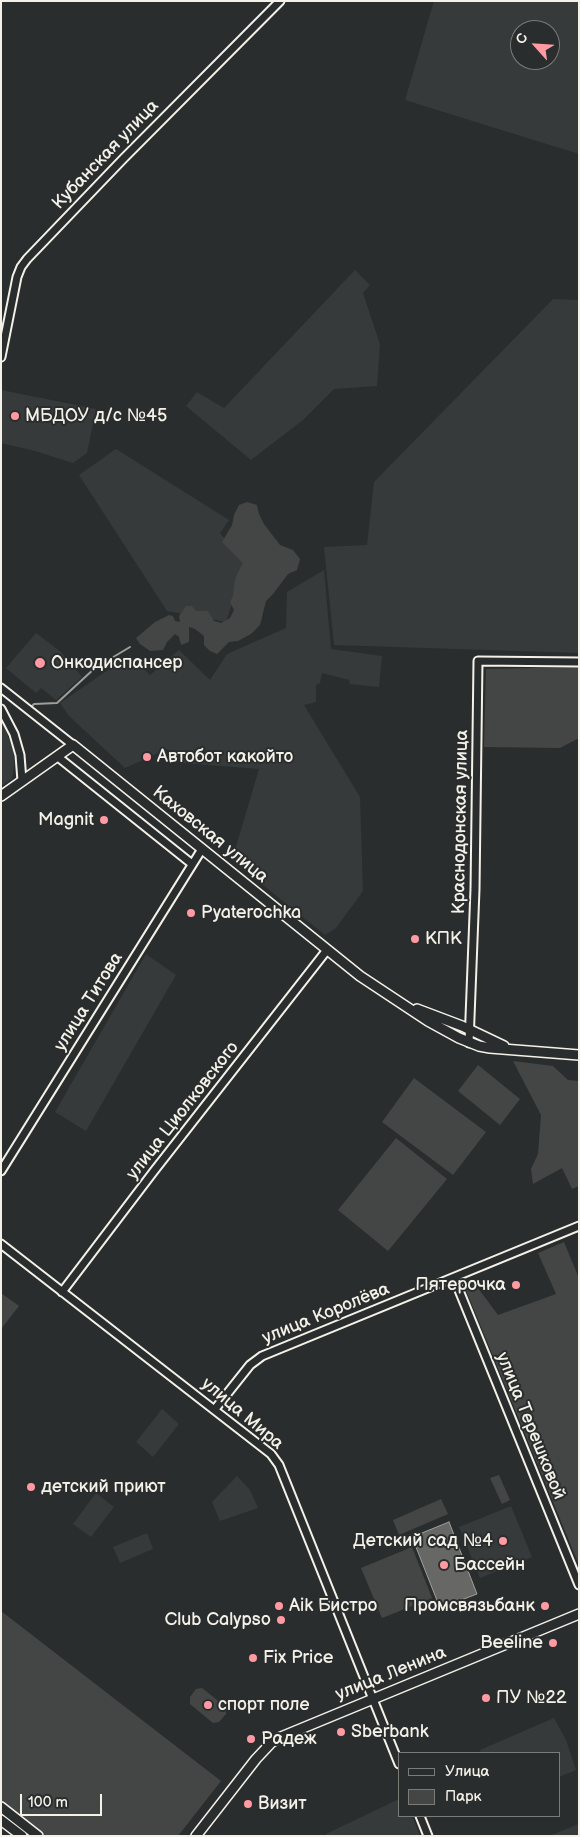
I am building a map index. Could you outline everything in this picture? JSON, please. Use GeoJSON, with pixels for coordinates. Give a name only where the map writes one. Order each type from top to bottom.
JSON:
{"type":"FeatureCollection","features":[{"type":"Feature","properties":{"kind":"main road","name":"Каховская улица"},"geometry":{"type":"LineString","coordinates":[[74,745],[360,976],[428,1021],[469,1043],[490,1048],[579,1055]]}},
{"type":"Feature","properties":{"kind":"main road"},"geometry":{"type":"LineString","coordinates":[[1,796],[74,745]]}},
{"type":"Feature","properties":{"kind":"main road","name":"Каховская улица"},"geometry":{"type":"LineString","coordinates":[[400,1003],[470,1030],[511,1049]]}},
{"type":"Feature","properties":{"kind":"main road","name":"улица Ленина"},"geometry":{"type":"LineString","coordinates":[[196,1836],[234,1786],[272,1742],[579,1614]]}},
{"type":"Feature","properties":{"kind":"main road"},"geometry":{"type":"LineString","coordinates":[[1,1807],[38,1836]]}},
{"type":"Feature","properties":{"kind":"main road"},"geometry":{"type":"LineString","coordinates":[[1,1820],[22,1836]]}},
{"type":"Feature","properties":{"kind":"street","name":"Кубанская улица"},"geometry":{"type":"LineString","coordinates":[[1,357],[17,277],[21,266],[123,159],[280,1]]}},
{"type":"Feature","properties":{"kind":"street","name":"Краснодонская улица"},"geometry":{"type":"LineString","coordinates":[[469,1043],[475,889],[478,661],[579,662]]}},
{"type":"Feature","properties":{"kind":"street","name":"Каховская улица"},"geometry":{"type":"LineString","coordinates":[[1,688],[74,745]]}},
{"type":"Feature","properties":{"kind":"street"},"geometry":{"type":"LineString","coordinates":[[1,709],[14,734],[20,755],[22,782]]}},
{"type":"Feature","properties":{"kind":"street"},"geometry":{"type":"LineString","coordinates":[[58,756],[192,864]]}},
{"type":"Feature","properties":{"kind":"street","name":"улица Титова"},"geometry":{"type":"LineString","coordinates":[[1,1171],[202,849]]}},
{"type":"Feature","properties":{"kind":"street","name":"улица Циолковского"},"geometry":{"type":"LineString","coordinates":[[62,1292],[327,950]]}},
{"type":"Feature","properties":{"kind":"street","name":"улица Королёва"},"geometry":{"type":"LineString","coordinates":[[215,1409],[250,1365],[262,1356],[579,1226]]}},
{"type":"Feature","properties":{"kind":"street","name":"улица Мира"},"geometry":{"type":"LineString","coordinates":[[1,1244],[271,1454],[279,1465],[321,1574],[398,1762]]}},
{"type":"Feature","properties":{"kind":"street","name":"улица Терешковой"},"geometry":{"type":"LineString","coordinates":[[454,1278],[579,1584]]}},
{"type":"Feature","properties":{"kind":"street"},"geometry":{"type":"LineString","coordinates":[[420,1817],[428,1836]]}},
{"type":"Feature","properties":{"kind":"shaded area"},"geometry":{"type":"Polygon","coordinates":[[[434,1],[579,1],[579,154],[405,100],[434,1]]]}},
{"type":"Feature","properties":{"kind":"shaded area"},"geometry":{"type":"Polygon","coordinates":[[[355,270],[370,285],[363,293],[380,344],[377,386],[334,389],[303,420],[251,460],[186,406],[197,392],[224,408],[355,270]]]}},
{"type":"Feature","properties":{"kind":"shaded area"},"geometry":{"type":"Polygon","coordinates":[[[553,299],[579,300],[579,653],[334,645],[324,547],[367,545],[374,482],[553,299]]]}},
{"type":"Feature","properties":{"kind":"shaded area"},"geometry":{"type":"Polygon","coordinates":[[[1,390],[96,409],[87,453],[73,463],[1,443],[1,390]]]}},
{"type":"Feature","properties":{"kind":"shaded area"},"geometry":{"type":"Polygon","coordinates":[[[116,449],[229,520],[220,533],[245,564],[226,622],[167,611],[79,475],[116,449]]]}},
{"type":"Feature","properties":{"kind":"shaded area"},"geometry":{"type":"Polygon","coordinates":[[[324,570],[331,649],[382,656],[379,687],[350,684],[349,680],[322,673],[320,683],[316,685],[316,702],[304,705],[360,797],[363,891],[336,928],[325,935],[232,860],[259,769],[184,763],[167,749],[125,768],[69,716],[60,703],[130,655],[150,675],[179,650],[210,680],[227,654],[286,628],[287,592],[324,570]]]}},
{"type":"Feature","properties":{"kind":"shaded area","name":"Онкодиспансер"},"geometry":{"type":"Polygon","coordinates":[[[36,633],[61,652],[82,677],[56,700],[41,688],[36,693],[6,668],[36,633]]]}},
{"type":"Feature","properties":{"kind":"shaded area"},"geometry":{"type":"Polygon","coordinates":[[[1,718],[13,749],[14,764],[12,779],[1,786],[1,718]]]}},
{"type":"Feature","properties":{"kind":"shaded area"},"geometry":{"type":"Polygon","coordinates":[[[146,954],[176,975],[86,1131],[55,1112],[146,954]]]}},
{"type":"Feature","properties":{"kind":"shaded area"},"geometry":{"type":"Polygon","coordinates":[[[162,1409],[179,1424],[153,1457],[136,1442],[162,1409]]]}},
{"type":"Feature","properties":{"kind":"shaded area"},"geometry":{"type":"Polygon","coordinates":[[[237,1476],[250,1490],[258,1508],[220,1521],[212,1502],[237,1476]]]}},
{"type":"Feature","properties":{"kind":"shaded area"},"geometry":{"type":"Polygon","coordinates":[[[96,1493],[114,1507],[91,1537],[73,1524],[96,1493]]]}},
{"type":"Feature","properties":{"kind":"shaded area"},"geometry":{"type":"Polygon","coordinates":[[[511,1506],[532,1557],[480,1578],[459,1527],[511,1506]]]}},
{"type":"Feature","properties":{"kind":"shaded area"},"geometry":{"type":"Polygon","coordinates":[[[449,1522],[477,1594],[440,1608],[412,1537],[449,1522]]]}},
{"type":"Feature","properties":{"kind":"shaded area"},"geometry":{"type":"Polygon","coordinates":[[[147,1533],[153,1549],[120,1563],[113,1547],[147,1533]]]}},
{"type":"Feature","properties":{"kind":"shaded area"},"geometry":{"type":"Polygon","coordinates":[[[554,1718],[566,1740],[576,1770],[560,1777],[560,1752],[481,1752],[480,1750],[554,1718]]]}},
{"type":"Feature","properties":{"kind":"shaded area"},"geometry":{"type":"Polygon","coordinates":[[[398,1799],[398,1817],[412,1817],[420,1836],[326,1836],[326,1834],[398,1799]]]}},
{"type":"Feature","properties":{"kind":"shaded area"},"geometry":{"type":"Polygon","coordinates":[[[579,1824],[579,1836],[549,1836],[579,1824]]]}},
{"type":"Feature","properties":{"kind":"green space"},"geometry":{"type":"Polygon","coordinates":[[[247,502],[257,505],[264,524],[280,545],[293,550],[300,559],[297,570],[288,574],[266,601],[260,625],[251,634],[238,641],[229,642],[217,654],[210,651],[204,645],[204,636],[189,627],[189,642],[181,645],[179,637],[175,634],[167,642],[163,650],[150,651],[140,644],[136,638],[155,622],[169,615],[173,616],[175,621],[180,622],[179,616],[186,606],[192,606],[196,611],[208,611],[214,621],[221,623],[230,618],[234,610],[230,602],[233,596],[234,584],[243,563],[222,542],[232,525],[239,505],[247,502]]]}},
{"type":"Feature","properties":{"kind":"green space"},"geometry":{"type":"Polygon","coordinates":[[[579,667],[579,738],[560,748],[484,747],[486,669],[579,667]]]}},
{"type":"Feature","properties":{"kind":"green space"},"geometry":{"type":"Polygon","coordinates":[[[513,1061],[553,1066],[568,1080],[579,1081],[579,1186],[572,1189],[562,1168],[533,1184],[531,1169],[538,1154],[541,1115],[513,1061]]]}},
{"type":"Feature","properties":{"kind":"green space"},"geometry":{"type":"Polygon","coordinates":[[[478,1065],[520,1099],[500,1125],[458,1091],[478,1065]]]}},
{"type":"Feature","properties":{"kind":"green space"},"geometry":{"type":"Polygon","coordinates":[[[414,1078],[486,1132],[453,1175],[382,1122],[414,1078]]]}},
{"type":"Feature","properties":{"kind":"green space"},"geometry":{"type":"Polygon","coordinates":[[[396,1138],[447,1179],[388,1251],[338,1210],[396,1138]]]}},
{"type":"Feature","properties":{"kind":"green space"},"geometry":{"type":"Polygon","coordinates":[[[564,1242],[579,1278],[579,1565],[463,1283],[472,1280],[498,1315],[556,1294],[538,1253],[564,1242]]]}},
{"type":"Feature","properties":{"kind":"green space"},"geometry":{"type":"Polygon","coordinates":[[[1,1293],[19,1306],[1,1329],[1,1293]]]}},
{"type":"Feature","properties":{"kind":"green space"},"geometry":{"type":"Polygon","coordinates":[[[499,1475],[510,1500],[502,1504],[490,1478],[499,1475]]]}},
{"type":"Feature","properties":{"kind":"green space"},"geometry":{"type":"Polygon","coordinates":[[[441,1499],[448,1514],[399,1535],[393,1520],[441,1499]]]}},
{"type":"Feature","properties":{"kind":"green space"},"geometry":{"type":"Polygon","coordinates":[[[412,1547],[432,1598],[382,1618],[361,1568],[412,1547]]]}},
{"type":"Feature","properties":{"kind":"green space"},"geometry":{"type":"Polygon","coordinates":[[[1,1611],[221,1781],[178,1836],[46,1836],[1,1801],[1,1611]]]}},
{"type":"Feature","properties":{"kind":"green space","name":"спорт поле"},"geometry":{"type":"Polygon","coordinates":[[[202,1688],[226,1707],[226,1714],[219,1722],[213,1723],[190,1704],[190,1697],[196,1689],[202,1688]]]}},
{"type":"Feature","properties":{"kind":"waterway"},"geometry":{"type":"LineString","coordinates":[[32,706],[34,704],[57,703],[95,668],[130,647]]}},
{"type":"Feature","properties":{"kind":"place","name":"МБДОУ д/с №45"},"geometry":{"type":"Point","coordinates":[15,416]}},
{"type":"Feature","properties":{"kind":"place","name":"Онкодиспансер"},"geometry":{"type":"Point","coordinates":[40,663]}},
{"type":"Feature","properties":{"kind":"place","name":"Автобот какойто"},"geometry":{"type":"Point","coordinates":[147,757]}},
{"type":"Feature","properties":{"kind":"place","name":"Magnit"},"geometry":{"type":"Point","coordinates":[104,820]}},
{"type":"Feature","properties":{"kind":"place","name":"Pyaterochka"},"geometry":{"type":"Point","coordinates":[191,913]}},
{"type":"Feature","properties":{"kind":"place","name":"КПК"},"geometry":{"type":"Point","coordinates":[415,939]}},
{"type":"Feature","properties":{"kind":"place","name":"Пятерочка"},"geometry":{"type":"Point","coordinates":[516,1285]}},
{"type":"Feature","properties":{"kind":"place","name":"детский приют"},"geometry":{"type":"Point","coordinates":[31,1487]}},
{"type":"Feature","properties":{"kind":"place","name":"Детский сад №4"},"geometry":{"type":"Point","coordinates":[503,1541]}},
{"type":"Feature","properties":{"kind":"place","name":"Бассейн"},"geometry":{"type":"Point","coordinates":[444,1565]}},
{"type":"Feature","properties":{"kind":"place","name":"Aik Бистро"},"geometry":{"type":"Point","coordinates":[279,1606]}},
{"type":"Feature","properties":{"kind":"place","name":"Промсвязьбанк"},"geometry":{"type":"Point","coordinates":[545,1606]}},
{"type":"Feature","properties":{"kind":"place","name":"Club Calypso"},"geometry":{"type":"Point","coordinates":[281,1620]}},
{"type":"Feature","properties":{"kind":"place","name":"Beeline"},"geometry":{"type":"Point","coordinates":[553,1643]}},
{"type":"Feature","properties":{"kind":"place","name":"Fix Price"},"geometry":{"type":"Point","coordinates":[253,1658]}},
{"type":"Feature","properties":{"kind":"place","name":"ПУ №22"},"geometry":{"type":"Point","coordinates":[486,1698]}},
{"type":"Feature","properties":{"kind":"place","name":"спорт поле"},"geometry":{"type":"Point","coordinates":[208,1705]}},
{"type":"Feature","properties":{"kind":"place","name":"Sberbank"},"geometry":{"type":"Point","coordinates":[341,1732]}},
{"type":"Feature","properties":{"kind":"place","name":"Радеж"},"geometry":{"type":"Point","coordinates":[251,1739]}},
{"type":"Feature","properties":{"kind":"place","name":"Визит"},"geometry":{"type":"Point","coordinates":[248,1804]}}]}
